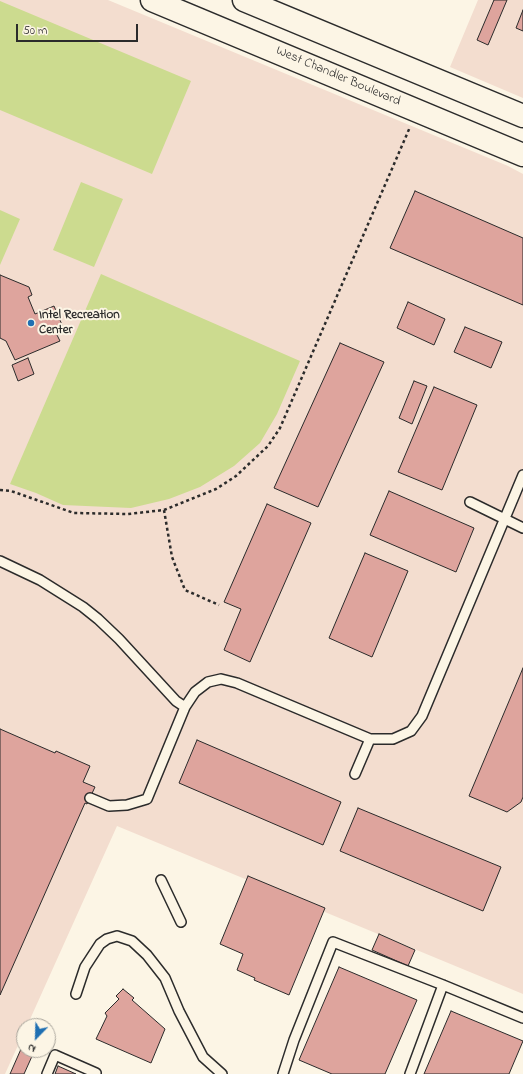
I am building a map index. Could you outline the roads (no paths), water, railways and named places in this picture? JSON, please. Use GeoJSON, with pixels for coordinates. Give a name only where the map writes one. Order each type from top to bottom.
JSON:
{"type":"FeatureCollection","features":[{"type":"Feature","properties":{"kind":"main road","name":"West Chandler Boulevard"},"geometry":{"type":"LineString","coordinates":[[152,0],[523,155]]}},
{"type":"Feature","properties":{"kind":"main road"},"geometry":{"type":"LineString","coordinates":[[244,0],[523,116]]}},
{"type":"Feature","properties":{"kind":"lane"},"geometry":{"type":"LineString","coordinates":[[90,798],[109,806],[127,805],[147,799],[185,707],[195,692],[204,685],[208,682],[221,679],[237,683],[370,739],[393,739],[411,730],[422,716],[523,475]]}},
{"type":"Feature","properties":{"kind":"lane"},"geometry":{"type":"LineString","coordinates":[[470,502],[523,528]]}},
{"type":"Feature","properties":{"kind":"lane"},"geometry":{"type":"LineString","coordinates":[[0,561],[40,580],[64,594],[93,615],[118,639],[176,701],[185,707]]}},
{"type":"Feature","properties":{"kind":"lane"},"geometry":{"type":"LineString","coordinates":[[355,774],[370,739]]}},
{"type":"Feature","properties":{"kind":"lane"},"geometry":{"type":"LineString","coordinates":[[161,880],[181,922]]}},
{"type":"Feature","properties":{"kind":"lane"},"geometry":{"type":"LineString","coordinates":[[76,994],[85,967],[100,944],[107,939],[117,936],[132,941],[147,955],[165,978],[179,1011],[203,1057],[222,1074]]}},
{"type":"Feature","properties":{"kind":"lane"},"geometry":{"type":"LineString","coordinates":[[283,1074],[294,1040],[334,942],[523,1018]]}},
{"type":"Feature","properties":{"kind":"lane"},"geometry":{"type":"LineString","coordinates":[[410,1074],[443,985]]}},
{"type":"Feature","properties":{"kind":"lane"},"geometry":{"type":"LineString","coordinates":[[47,1074],[55,1055],[96,1073],[95,1074]]}},
{"type":"Feature","properties":{"kind":"place","name":"Intel Recreation Center"},"geometry":{"type":"Point","coordinates":[31,323]}}]}
